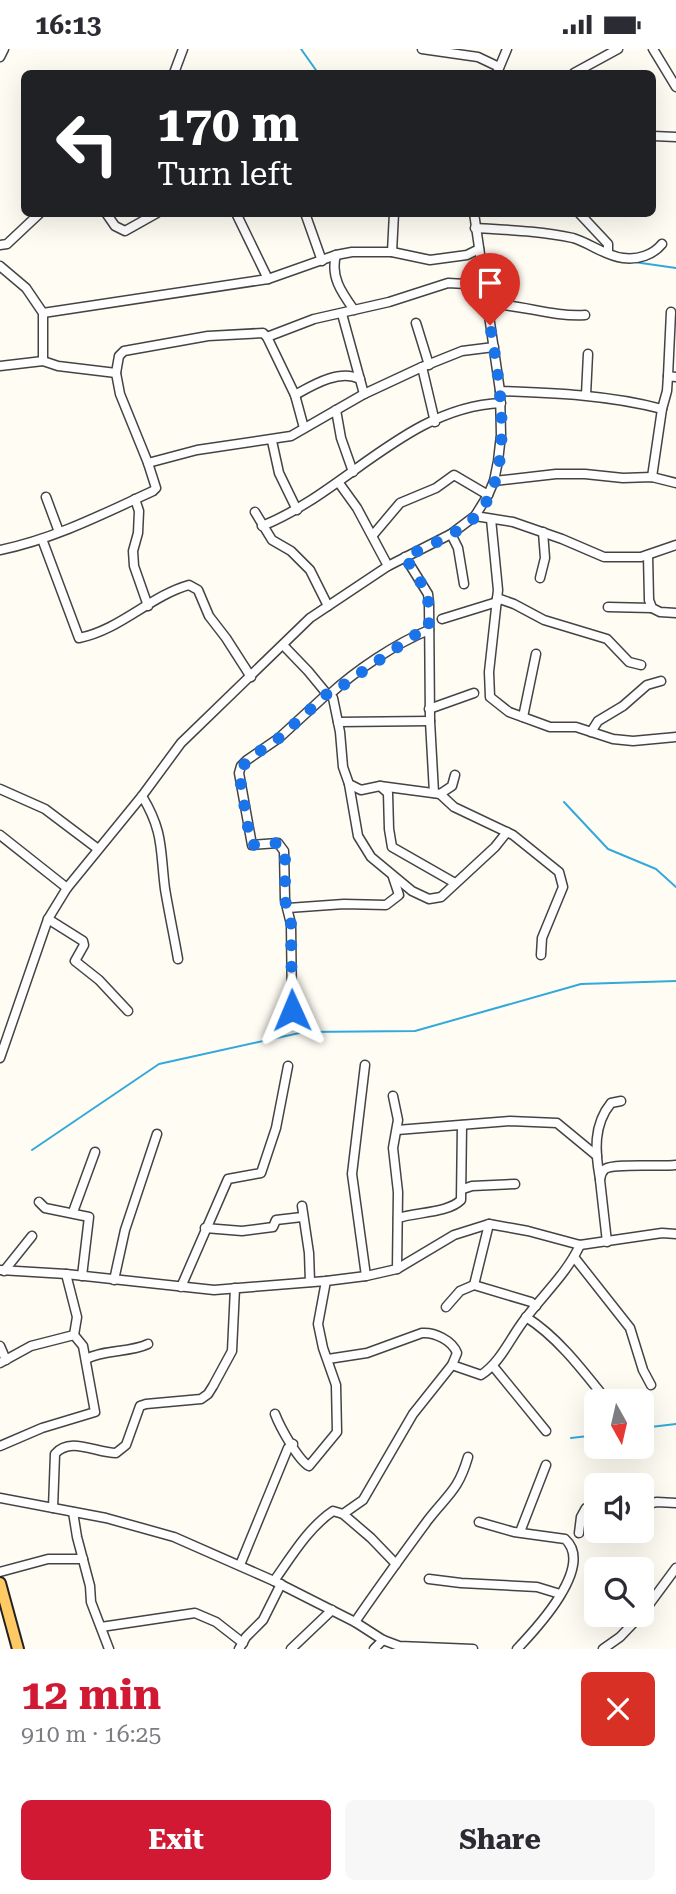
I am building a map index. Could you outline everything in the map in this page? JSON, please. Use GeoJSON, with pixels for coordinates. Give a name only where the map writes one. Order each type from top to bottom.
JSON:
{"type":"FeatureCollection","features":[{"type":"Feature","properties":{"kind":"main road"},"geometry":{"type":"LineString","coordinates":[[0,1583],[18,1649]]}},
{"type":"Feature","properties":{"kind":"street"},"geometry":{"type":"LineString","coordinates":[[0,57],[4,49]]}},
{"type":"Feature","properties":{"kind":"street"},"geometry":{"type":"LineString","coordinates":[[175,70],[183,49]]}},
{"type":"Feature","properties":{"kind":"street"},"geometry":{"type":"LineString","coordinates":[[422,49],[478,57],[498,70],[504,51]]}},
{"type":"Feature","properties":{"kind":"street"},"geometry":{"type":"LineString","coordinates":[[580,70],[618,49]]}},
{"type":"Feature","properties":{"kind":"street"},"geometry":{"type":"LineString","coordinates":[[653,49],[676,87]]}},
{"type":"Feature","properties":{"kind":"street"},"geometry":{"type":"LineString","coordinates":[[656,136],[676,137]]}},
{"type":"Feature","properties":{"kind":"street"},"geometry":{"type":"LineString","coordinates":[[0,252],[4,244],[35,217]]}},
{"type":"Feature","properties":{"kind":"street"},"geometry":{"type":"LineString","coordinates":[[109,217],[115,226],[125,232],[150,217]]}},
{"type":"Feature","properties":{"kind":"street"},"geometry":{"type":"LineString","coordinates":[[238,217],[268,279]]}},
{"type":"Feature","properties":{"kind":"street"},"geometry":{"type":"LineString","coordinates":[[306,217],[322,261]]}},
{"type":"Feature","properties":{"kind":"street"},"geometry":{"type":"LineString","coordinates":[[392,252],[394,217]]}},
{"type":"Feature","properties":{"kind":"street"},"geometry":{"type":"LineString","coordinates":[[0,1058],[48,919],[67,888],[181,743],[310,618],[388,566],[451,534],[475,516],[488,495],[494,481],[502,435],[501,403],[474,217]]}},
{"type":"Feature","properties":{"kind":"street"},"geometry":{"type":"LineString","coordinates":[[583,217],[608,244],[608,253]]}},
{"type":"Feature","properties":{"kind":"street"},"geometry":{"type":"LineString","coordinates":[[475,228],[583,241],[620,258],[651,254],[662,244]]}},
{"type":"Feature","properties":{"kind":"street"},"geometry":{"type":"LineString","coordinates":[[43,313],[268,279],[336,255],[371,251],[392,252],[430,260],[467,255],[478,249]]}},
{"type":"Feature","properties":{"kind":"street"},"geometry":{"type":"LineString","coordinates":[[336,255],[333,265],[335,278],[354,310]]}},
{"type":"Feature","properties":{"kind":"street"},"geometry":{"type":"LineString","coordinates":[[0,266],[26,288],[43,313],[43,361]]}},
{"type":"Feature","properties":{"kind":"street"},"geometry":{"type":"LineString","coordinates":[[267,337],[314,319],[342,314],[448,283],[484,285]]}},
{"type":"Feature","properties":{"kind":"street"},"geometry":{"type":"LineString","coordinates":[[487,304],[521,306],[551,315],[585,315]]}},
{"type":"Feature","properties":{"kind":"street"},"geometry":{"type":"LineString","coordinates":[[652,477],[662,409],[672,377],[671,312]]}},
{"type":"Feature","properties":{"kind":"street"},"geometry":{"type":"LineString","coordinates":[[342,314],[364,394]]}},
{"type":"Feature","properties":{"kind":"street"},"geometry":{"type":"LineString","coordinates":[[416,323],[435,422]]}},
{"type":"Feature","properties":{"kind":"street"},"geometry":{"type":"LineString","coordinates":[[0,550],[42,539],[156,488],[120,394],[116,373],[119,356],[124,351],[232,333],[263,333],[295,395],[304,428]]}},
{"type":"Feature","properties":{"kind":"street"},"geometry":{"type":"LineString","coordinates":[[148,463],[197,450],[272,441],[291,436],[364,394],[425,366],[462,351],[494,347]]}},
{"type":"Feature","properties":{"kind":"street"},"geometry":{"type":"LineString","coordinates":[[586,395],[587,354]]}},
{"type":"Feature","properties":{"kind":"street"},"geometry":{"type":"LineString","coordinates":[[0,366],[43,361],[58,366],[116,373]]}},
{"type":"Feature","properties":{"kind":"street"},"geometry":{"type":"LineString","coordinates":[[295,395],[314,385],[345,375],[360,379]]}},
{"type":"Feature","properties":{"kind":"street"},"geometry":{"type":"LineString","coordinates":[[500,391],[617,398],[662,409]]}},
{"type":"Feature","properties":{"kind":"street"},"geometry":{"type":"LineString","coordinates":[[262,526],[297,510],[406,435],[464,408],[501,403]]}},
{"type":"Feature","properties":{"kind":"street"},"geometry":{"type":"LineString","coordinates":[[336,410],[341,438],[353,472]]}},
{"type":"Feature","properties":{"kind":"street"},"geometry":{"type":"LineString","coordinates":[[272,441],[279,473],[297,510]]}},
{"type":"Feature","properties":{"kind":"street"},"geometry":{"type":"LineString","coordinates":[[494,481],[556,474],[652,477],[676,483]]}},
{"type":"Feature","properties":{"kind":"street"},"geometry":{"type":"LineString","coordinates":[[373,535],[400,503],[436,488],[454,475],[488,495]]}},
{"type":"Feature","properties":{"kind":"street"},"geometry":{"type":"LineString","coordinates":[[339,483],[373,535],[388,566]]}},
{"type":"Feature","properties":{"kind":"street"},"geometry":{"type":"LineString","coordinates":[[46,497],[59,532]]}},
{"type":"Feature","properties":{"kind":"street"},"geometry":{"type":"LineString","coordinates":[[135,499],[139,511],[138,533],[133,551],[134,566],[148,606]]}},
{"type":"Feature","properties":{"kind":"street"},"geometry":{"type":"LineString","coordinates":[[255,512],[272,540],[291,551],[310,570],[328,606]]}},
{"type":"Feature","properties":{"kind":"street"},"geometry":{"type":"LineString","coordinates":[[475,516],[513,522],[604,557],[620,559],[648,555],[676,545]]}},
{"type":"Feature","properties":{"kind":"street"},"geometry":{"type":"LineString","coordinates":[[491,519],[497,600],[489,671],[490,697],[509,712],[550,727],[576,727],[613,739],[633,741],[676,737]]}},
{"type":"Feature","properties":{"kind":"street"},"geometry":{"type":"LineString","coordinates":[[540,577],[545,558],[543,532]]}},
{"type":"Feature","properties":{"kind":"street"},"geometry":{"type":"LineString","coordinates":[[451,534],[458,548],[464,585]]}},
{"type":"Feature","properties":{"kind":"street"},"geometry":{"type":"LineString","coordinates":[[42,539],[79,638],[117,623],[189,585],[196,588],[201,595],[209,616],[251,677]]}},
{"type":"Feature","properties":{"kind":"street"},"geometry":{"type":"LineString","coordinates":[[648,555],[649,600],[652,608]]}},
{"type":"Feature","properties":{"kind":"street"},"geometry":{"type":"LineString","coordinates":[[405,557],[428,594],[429,709],[437,794]]}},
{"type":"Feature","properties":{"kind":"street"},"geometry":{"type":"LineString","coordinates":[[442,619],[497,600],[514,604],[544,620],[607,639],[629,663],[641,664]]}},
{"type":"Feature","properties":{"kind":"street"},"geometry":{"type":"LineString","coordinates":[[608,607],[652,608],[660,612],[676,613]]}},
{"type":"Feature","properties":{"kind":"street"},"geometry":{"type":"LineString","coordinates":[[292,1010],[291,924],[285,892],[285,851],[278,843],[251,845],[239,773],[247,760],[279,738],[328,695],[415,635],[429,630]]}},
{"type":"Feature","properties":{"kind":"street"},"geometry":{"type":"LineString","coordinates":[[282,645],[333,698],[343,767],[349,784],[358,836],[371,857],[393,877],[429,899],[441,897],[495,847],[507,832]]}},
{"type":"Feature","properties":{"kind":"street"},"geometry":{"type":"LineString","coordinates":[[523,717],[536,654]]}},
{"type":"Feature","properties":{"kind":"street"},"geometry":{"type":"LineString","coordinates":[[591,732],[598,722],[648,685],[661,681]]}},
{"type":"Feature","properties":{"kind":"street"},"geometry":{"type":"LineString","coordinates":[[429,709],[474,693]]}},
{"type":"Feature","properties":{"kind":"street"},"geometry":{"type":"LineString","coordinates":[[338,722],[430,721]]}},
{"type":"Feature","properties":{"kind":"street"},"geometry":{"type":"LineString","coordinates":[[437,794],[452,786],[455,775]]}},
{"type":"Feature","properties":{"kind":"street"},"geometry":{"type":"LineString","coordinates":[[349,784],[361,790],[380,786],[437,794],[454,807],[507,832],[559,872],[563,887],[542,937],[541,955]]}},
{"type":"Feature","properties":{"kind":"street"},"geometry":{"type":"LineString","coordinates":[[380,786],[388,793],[392,847],[455,883]]}},
{"type":"Feature","properties":{"kind":"street"},"geometry":{"type":"LineString","coordinates":[[0,789],[46,809],[98,849]]}},
{"type":"Feature","properties":{"kind":"street"},"geometry":{"type":"LineString","coordinates":[[142,796],[152,812],[162,842],[163,870],[178,959]]}},
{"type":"Feature","properties":{"kind":"street"},"geometry":{"type":"LineString","coordinates":[[0,835],[67,888]]}},
{"type":"Feature","properties":{"kind":"street"},"geometry":{"type":"LineString","coordinates":[[288,908],[344,904],[386,905],[399,895],[393,877]]}},
{"type":"Feature","properties":{"kind":"street"},"geometry":{"type":"LineString","coordinates":[[48,919],[83,941],[85,945],[75,961],[99,980],[128,1010]]}},
{"type":"Feature","properties":{"kind":"street"},"geometry":{"type":"LineString","coordinates":[[365,1065],[352,1174],[366,1276]]}},
{"type":"Feature","properties":{"kind":"street"},"geometry":{"type":"LineString","coordinates":[[181,1287],[228,1179],[261,1173],[276,1128],[288,1066]]}},
{"type":"Feature","properties":{"kind":"street"},"geometry":{"type":"LineString","coordinates":[[393,1096],[398,1120],[393,1148],[398,1218],[397,1269]]}},
{"type":"Feature","properties":{"kind":"street"},"geometry":{"type":"LineString","coordinates":[[607,1242],[597,1156],[597,1132],[611,1103],[621,1101]]}},
{"type":"Feature","properties":{"kind":"street"},"geometry":{"type":"LineString","coordinates":[[397,1130],[510,1121],[557,1123],[597,1156]]}},
{"type":"Feature","properties":{"kind":"street"},"geometry":{"type":"LineString","coordinates":[[398,1218],[416,1212],[449,1208],[461,1200],[462,1125]]}},
{"type":"Feature","properties":{"kind":"street"},"geometry":{"type":"LineString","coordinates":[[114,1280],[125,1230],[158,1134]]}},
{"type":"Feature","properties":{"kind":"street"},"geometry":{"type":"LineString","coordinates":[[72,1212],[95,1152]]}},
{"type":"Feature","properties":{"kind":"street"},"geometry":{"type":"LineString","coordinates":[[600,1179],[606,1168],[676,1165]]}},
{"type":"Feature","properties":{"kind":"street"},"geometry":{"type":"LineString","coordinates":[[463,1189],[472,1186],[515,1184]]}},
{"type":"Feature","properties":{"kind":"street"},"geometry":{"type":"LineString","coordinates":[[39,1202],[45,1208],[89,1217],[82,1276]]}},
{"type":"Feature","properties":{"kind":"street"},"geometry":{"type":"LineString","coordinates":[[302,1206],[310,1282]]}},
{"type":"Feature","properties":{"kind":"street"},"geometry":{"type":"LineString","coordinates":[[205,1228],[242,1231],[273,1227],[276,1220],[302,1217]]}},
{"type":"Feature","properties":{"kind":"street"},"geometry":{"type":"LineString","coordinates":[[2,1271],[66,1274],[214,1290],[326,1281],[397,1269],[454,1235],[489,1224],[580,1245],[662,1233],[676,1234]]}},
{"type":"Feature","properties":{"kind":"street"},"geometry":{"type":"LineString","coordinates":[[474,1285],[489,1224]]}},
{"type":"Feature","properties":{"kind":"street"},"geometry":{"type":"LineString","coordinates":[[2,1271],[32,1237]]}},
{"type":"Feature","properties":{"kind":"street"},"geometry":{"type":"LineString","coordinates":[[452,1365],[481,1375],[493,1366],[526,1317],[574,1257],[580,1245]]}},
{"type":"Feature","properties":{"kind":"street"},"geometry":{"type":"LineString","coordinates":[[574,1257],[629,1328],[651,1385]]}},
{"type":"Feature","properties":{"kind":"street"},"geometry":{"type":"LineString","coordinates":[[0,1447],[42,1428],[96,1410],[83,1346],[74,1335],[77,1317],[66,1274]]}},
{"type":"Feature","properties":{"kind":"street"},"geometry":{"type":"LineString","coordinates":[[275,1414],[287,1439],[304,1463],[309,1465],[337,1432],[336,1385],[318,1324],[326,1281]]}},
{"type":"Feature","properties":{"kind":"street"},"geometry":{"type":"LineString","coordinates":[[446,1307],[460,1291],[474,1285],[531,1302],[536,1306]]}},
{"type":"Feature","properties":{"kind":"street"},"geometry":{"type":"LineString","coordinates":[[53,1508],[55,1454],[58,1450],[78,1446],[116,1453],[126,1445],[140,1406],[146,1403],[201,1399],[208,1394],[232,1351],[236,1287]]}},
{"type":"Feature","properties":{"kind":"street"},"geometry":{"type":"LineString","coordinates":[[526,1317],[541,1326],[597,1389]]}},
{"type":"Feature","properties":{"kind":"street"},"geometry":{"type":"LineString","coordinates":[[328,1359],[367,1353],[430,1332],[454,1346],[457,1353],[452,1365],[413,1414],[363,1500],[343,1514]]}},
{"type":"Feature","properties":{"kind":"street"},"geometry":{"type":"LineString","coordinates":[[0,1346],[3,1362],[31,1346],[74,1335]]}},
{"type":"Feature","properties":{"kind":"street"},"geometry":{"type":"LineString","coordinates":[[86,1359],[148,1344]]}},
{"type":"Feature","properties":{"kind":"street"},"geometry":{"type":"LineString","coordinates":[[493,1366],[546,1431]]}},
{"type":"Feature","properties":{"kind":"street"},"geometry":{"type":"LineString","coordinates":[[240,1565],[288,1448],[293,1444]]}},
{"type":"Feature","properties":{"kind":"street"},"geometry":{"type":"LineString","coordinates":[[355,1622],[430,1518],[454,1490],[462,1478],[468,1457]]}},
{"type":"Feature","properties":{"kind":"street"},"geometry":{"type":"LineString","coordinates":[[520,1532],[546,1465]]}},
{"type":"Feature","properties":{"kind":"street"},"geometry":{"type":"LineString","coordinates":[[0,1498],[106,1518],[174,1537],[278,1582],[355,1622],[383,1640],[399,1646],[473,1649]]}},
{"type":"Feature","properties":{"kind":"street"},"geometry":{"type":"LineString","coordinates":[[654,1502],[676,1503]]}},
{"type":"Feature","properties":{"kind":"street"},"geometry":{"type":"LineString","coordinates":[[101,1627],[195,1613],[216,1622],[241,1646],[263,1620],[278,1582],[296,1550],[325,1516],[333,1511],[343,1514],[396,1564]]}},
{"type":"Feature","properties":{"kind":"street"},"geometry":{"type":"LineString","coordinates":[[579,1533],[584,1511]]}},
{"type":"Feature","properties":{"kind":"street"},"geometry":{"type":"LineString","coordinates":[[73,1512],[90,1586],[91,1602],[109,1649]]}},
{"type":"Feature","properties":{"kind":"street"},"geometry":{"type":"LineString","coordinates":[[479,1523],[565,1539],[572,1545],[574,1563],[569,1579],[544,1620],[517,1649]]}},
{"type":"Feature","properties":{"kind":"street"},"geometry":{"type":"LineString","coordinates":[[0,1572],[48,1559],[83,1559]]}},
{"type":"Feature","properties":{"kind":"street"},"geometry":{"type":"LineString","coordinates":[[654,1598],[675,1571]]}},
{"type":"Feature","properties":{"kind":"street"},"geometry":{"type":"LineString","coordinates":[[429,1579],[537,1587],[560,1594]]}},
{"type":"Feature","properties":{"kind":"street"},"geometry":{"type":"LineString","coordinates":[[291,1649],[332,1610]]}},
{"type":"Feature","properties":{"kind":"street"},"geometry":{"type":"LineString","coordinates":[[603,1649],[630,1627]]}},
{"type":"Feature","properties":{"kind":"street"},"geometry":{"type":"LineString","coordinates":[[374,1649],[383,1640]]}},
{"type":"Feature","properties":{"kind":"waterway"},"geometry":{"type":"LineString","coordinates":[[301,49],[316,70]]}},
{"type":"Feature","properties":{"kind":"waterway"},"geometry":{"type":"LineString","coordinates":[[634,262],[676,268]]}},
{"type":"Feature","properties":{"kind":"waterway"},"geometry":{"type":"LineString","coordinates":[[564,802],[608,849],[656,869],[676,887]]}},
{"type":"Feature","properties":{"kind":"waterway"},"geometry":{"type":"LineString","coordinates":[[32,1150],[159,1064],[304,1032],[415,1031],[581,984],[676,981]]}},
{"type":"Feature","properties":{"kind":"waterway"},"geometry":{"type":"LineString","coordinates":[[654,1427],[676,1424]]}},
{"type":"Feature","properties":{"kind":"waterway"},"geometry":{"type":"LineString","coordinates":[[571,1438],[584,1436]]}},
{"type":"Feature","properties":{"kind":"route"},"geometry":{"type":"LineString","coordinates":[[292,1010],[291,924],[285,900],[285,851],[278,843],[251,845],[239,773],[241,766],[279,738],[327,694],[415,635],[429,630],[428,594],[405,557],[451,534],[475,516],[494,481],[502,435],[500,391],[490,325]]}}]}
